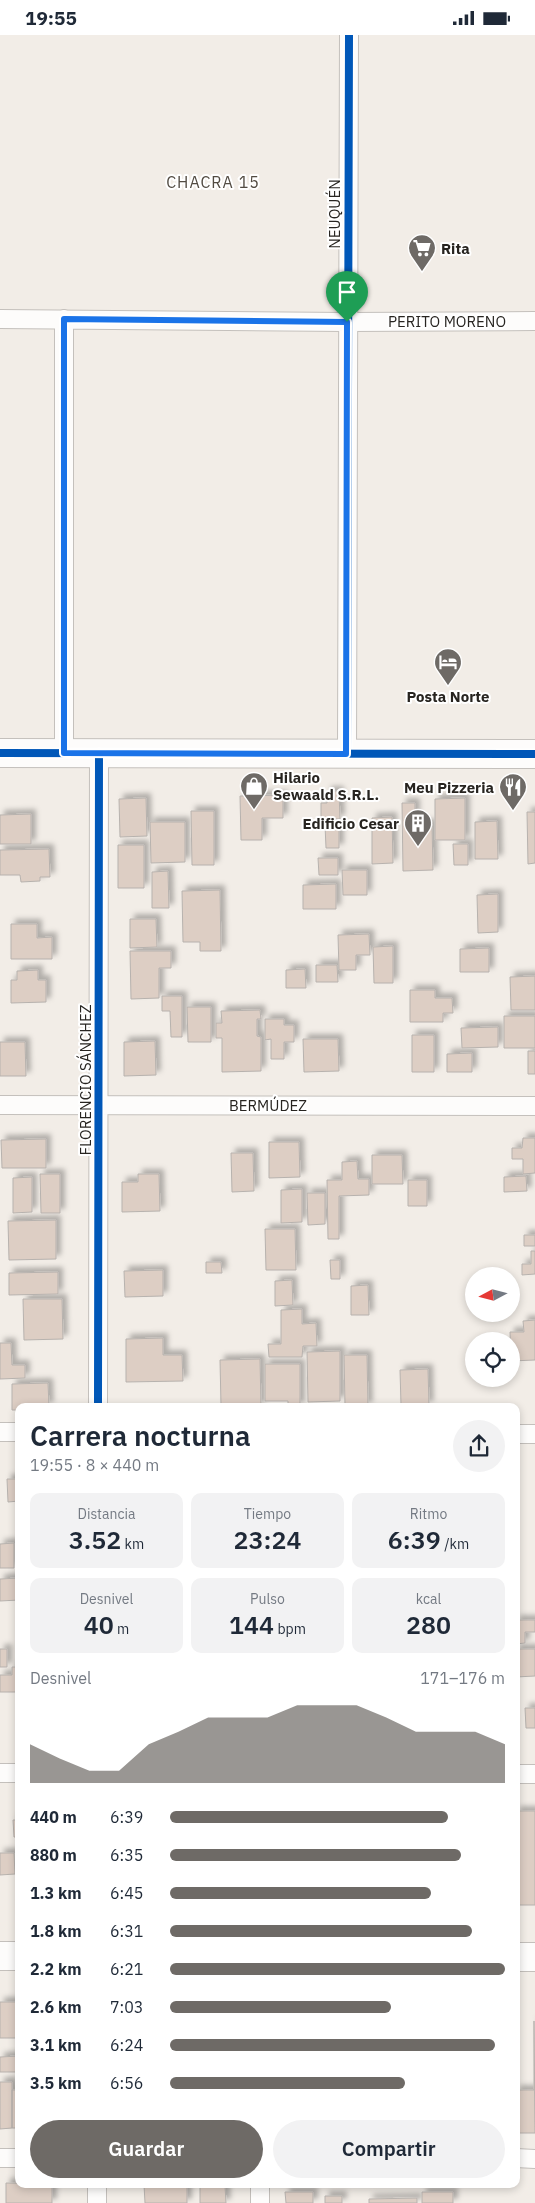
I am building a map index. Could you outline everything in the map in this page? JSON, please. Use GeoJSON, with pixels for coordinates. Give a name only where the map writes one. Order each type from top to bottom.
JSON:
{"type":"FeatureCollection","features":[{"type":"Feature","properties":{"kind":"main road"},"geometry":{"type":"LineString","coordinates":[[0,753],[535,754]]}},
{"type":"Feature","properties":{"kind":"main road"},"geometry":{"type":"LineString","coordinates":[[0,1957],[15,1957]]}},
{"type":"Feature","properties":{"kind":"main road"},"geometry":{"type":"LineString","coordinates":[[520,1957],[535,1957]]}},
{"type":"Feature","properties":{"kind":"street","name":"NEUQUÉN"},"geometry":{"type":"LineString","coordinates":[[346,754],[349,35]]}},
{"type":"Feature","properties":{"kind":"street","name":"PERITO MORENO"},"geometry":{"type":"LineString","coordinates":[[0,319],[347,322],[535,321]]}},
{"type":"Feature","properties":{"kind":"street"},"geometry":{"type":"LineString","coordinates":[[64,319],[64,753]]}},
{"type":"Feature","properties":{"kind":"street","name":"FLORENCIO SÁNCHEZ"},"geometry":{"type":"LineString","coordinates":[[98,1403],[99,753]]}},
{"type":"Feature","properties":{"kind":"street","name":"BERMÚDEZ"},"geometry":{"type":"LineString","coordinates":[[0,1105],[535,1106]]}},
{"type":"Feature","properties":{"kind":"street"},"geometry":{"type":"LineString","coordinates":[[0,1432],[15,1432]]}},
{"type":"Feature","properties":{"kind":"street"},"geometry":{"type":"LineString","coordinates":[[520,1434],[535,1434]]}},
{"type":"Feature","properties":{"kind":"street"},"geometry":{"type":"LineString","coordinates":[[0,1773],[15,1773]]}},
{"type":"Feature","properties":{"kind":"street"},"geometry":{"type":"LineString","coordinates":[[520,1774],[535,1775]]}},
{"type":"Feature","properties":{"kind":"street"},"geometry":{"type":"LineString","coordinates":[[0,2158],[15,2158]]}},
{"type":"Feature","properties":{"kind":"street"},"geometry":{"type":"LineString","coordinates":[[520,2159],[535,2159]]}},
{"type":"Feature","properties":{"kind":"street"},"geometry":{"type":"LineString","coordinates":[[97,2188],[97,2203]]}},
{"type":"Feature","properties":{"kind":"street"},"geometry":{"type":"LineString","coordinates":[[260,2188],[260,2203]]}},
{"type":"Feature","properties":{"kind":"building"},"geometry":{"type":"Polygon","coordinates":[[[327,791],[339,791],[340,819],[321,819],[321,803],[327,803],[327,791]]]}},
{"type":"Feature","properties":{"kind":"building"},"geometry":{"type":"Polygon","coordinates":[[[283,795],[283,818],[262,818],[262,840],[241,840],[240,796],[283,795]]]}},
{"type":"Feature","properties":{"kind":"building"},"geometry":{"type":"Polygon","coordinates":[[[146,798],[147,836],[120,837],[119,799],[146,798]]]}},
{"type":"Feature","properties":{"kind":"building"},"geometry":{"type":"Polygon","coordinates":[[[465,798],[465,840],[435,840],[435,799],[465,798]]]}},
{"type":"Feature","properties":{"kind":"building","name":"Edificio Cesar"},"geometry":{"type":"Polygon","coordinates":[[[402,803],[415,803],[415,824],[432,824],[433,870],[403,871],[402,803]]]}},
{"type":"Feature","properties":{"kind":"building"},"geometry":{"type":"Polygon","coordinates":[[[191,811],[214,811],[214,865],[192,865],[191,811]]]}},
{"type":"Feature","properties":{"kind":"building"},"geometry":{"type":"Polygon","coordinates":[[[527,812],[535,812],[535,863],[528,864],[527,812]]]}},
{"type":"Feature","properties":{"kind":"building"},"geometry":{"type":"Polygon","coordinates":[[[31,814],[31,844],[0,844],[0,815],[31,814]]]}},
{"type":"Feature","properties":{"kind":"building"},"geometry":{"type":"Polygon","coordinates":[[[392,817],[393,863],[372,864],[372,818],[392,817]]]}},
{"type":"Feature","properties":{"kind":"building"},"geometry":{"type":"Polygon","coordinates":[[[497,821],[498,859],[475,859],[475,822],[497,821]]]}},
{"type":"Feature","properties":{"kind":"building"},"geometry":{"type":"Polygon","coordinates":[[[150,822],[185,822],[185,862],[151,863],[150,822]]]}},
{"type":"Feature","properties":{"kind":"building"},"geometry":{"type":"Polygon","coordinates":[[[339,824],[339,848],[326,848],[325,825],[339,824]]]}},
{"type":"Feature","properties":{"kind":"building"},"geometry":{"type":"Polygon","coordinates":[[[453,844],[468,844],[468,865],[454,865],[453,844]]]}},
{"type":"Feature","properties":{"kind":"building"},"geometry":{"type":"Polygon","coordinates":[[[118,845],[144,845],[144,888],[118,888],[118,845]]]}},
{"type":"Feature","properties":{"kind":"building"},"geometry":{"type":"Polygon","coordinates":[[[49,849],[50,877],[40,877],[40,881],[21,882],[20,875],[0,875],[0,850],[49,849]]]}},
{"type":"Feature","properties":{"kind":"building"},"geometry":{"type":"Polygon","coordinates":[[[318,858],[338,858],[338,875],[319,875],[318,858]]]}},
{"type":"Feature","properties":{"kind":"building"},"geometry":{"type":"Polygon","coordinates":[[[342,870],[367,870],[367,895],[343,895],[342,870]]]}},
{"type":"Feature","properties":{"kind":"building"},"geometry":{"type":"Polygon","coordinates":[[[168,871],[169,908],[152,908],[152,872],[168,871]]]}},
{"type":"Feature","properties":{"kind":"building"},"geometry":{"type":"Polygon","coordinates":[[[336,884],[336,909],[303,909],[303,885],[336,884]]]}},
{"type":"Feature","properties":{"kind":"building"},"geometry":{"type":"Polygon","coordinates":[[[220,890],[221,951],[200,951],[200,942],[183,942],[182,891],[220,890]]]}},
{"type":"Feature","properties":{"kind":"building"},"geometry":{"type":"Polygon","coordinates":[[[498,894],[498,932],[478,933],[477,895],[498,894]]]}},
{"type":"Feature","properties":{"kind":"building"},"geometry":{"type":"Polygon","coordinates":[[[130,919],[156,919],[157,947],[130,948],[130,919]]]}},
{"type":"Feature","properties":{"kind":"building"},"geometry":{"type":"Polygon","coordinates":[[[11,924],[37,924],[37,938],[52,937],[52,959],[11,959],[11,924]]]}},
{"type":"Feature","properties":{"kind":"building"},"geometry":{"type":"Polygon","coordinates":[[[369,934],[370,955],[356,955],[356,970],[339,970],[338,935],[369,934]]]}},
{"type":"Feature","properties":{"kind":"building"},"geometry":{"type":"Polygon","coordinates":[[[393,946],[393,983],[374,983],[373,947],[393,946]]]}},
{"type":"Feature","properties":{"kind":"building"},"geometry":{"type":"Polygon","coordinates":[[[489,948],[489,972],[460,972],[460,949],[489,948]]]}},
{"type":"Feature","properties":{"kind":"building"},"geometry":{"type":"Polygon","coordinates":[[[130,951],[171,951],[171,968],[159,968],[159,998],[131,999],[130,951]]]}},
{"type":"Feature","properties":{"kind":"building"},"geometry":{"type":"Polygon","coordinates":[[[316,965],[337,965],[338,982],[316,982],[316,965]]]}},
{"type":"Feature","properties":{"kind":"building"},"geometry":{"type":"Polygon","coordinates":[[[305,969],[306,988],[286,988],[286,970],[305,969]]]}},
{"type":"Feature","properties":{"kind":"building"},"geometry":{"type":"Polygon","coordinates":[[[38,970],[38,980],[46,980],[46,1002],[11,1003],[11,980],[17,980],[17,971],[38,970]]]}},
{"type":"Feature","properties":{"kind":"building"},"geometry":{"type":"Polygon","coordinates":[[[535,976],[535,1010],[511,1010],[510,977],[535,976]]]}},
{"type":"Feature","properties":{"kind":"building"},"geometry":{"type":"Polygon","coordinates":[[[410,990],[435,990],[435,998],[452,998],[453,1013],[443,1013],[443,1022],[410,1022],[410,990]]]}},
{"type":"Feature","properties":{"kind":"building"},"geometry":{"type":"Polygon","coordinates":[[[162,996],[182,996],[182,1037],[171,1037],[170,1011],[162,1011],[162,996]]]}},
{"type":"Feature","properties":{"kind":"building"},"geometry":{"type":"Polygon","coordinates":[[[187,1007],[211,1007],[211,1042],[188,1042],[187,1007]]]}},
{"type":"Feature","properties":{"kind":"building"},"geometry":{"type":"Polygon","coordinates":[[[260,1010],[261,1019],[257,1019],[257,1036],[261,1037],[261,1071],[222,1072],[222,1038],[216,1038],[216,1023],[222,1023],[221,1011],[260,1010]]]}},
{"type":"Feature","properties":{"kind":"building"},"geometry":{"type":"Polygon","coordinates":[[[504,1016],[535,1016],[535,1048],[504,1048],[504,1016]]]}},
{"type":"Feature","properties":{"kind":"building"},"geometry":{"type":"Polygon","coordinates":[[[265,1019],[284,1019],[284,1025],[294,1025],[294,1042],[284,1042],[284,1059],[271,1059],[271,1039],[265,1040],[265,1019]]]}},
{"type":"Feature","properties":{"kind":"building"},"geometry":{"type":"Polygon","coordinates":[[[498,1027],[498,1047],[462,1048],[461,1028],[498,1027]]]}},
{"type":"Feature","properties":{"kind":"building"},"geometry":{"type":"Polygon","coordinates":[[[412,1035],[434,1035],[434,1072],[412,1072],[412,1035]]]}},
{"type":"Feature","properties":{"kind":"building"},"geometry":{"type":"Polygon","coordinates":[[[303,1039],[338,1039],[339,1071],[304,1072],[303,1039]]]}},
{"type":"Feature","properties":{"kind":"building"},"geometry":{"type":"Polygon","coordinates":[[[155,1041],[156,1075],[124,1076],[124,1042],[155,1041]]]}},
{"type":"Feature","properties":{"kind":"building"},"geometry":{"type":"Polygon","coordinates":[[[0,1042],[25,1042],[26,1076],[0,1076],[0,1042]]]}},
{"type":"Feature","properties":{"kind":"building"},"geometry":{"type":"Polygon","coordinates":[[[528,1051],[535,1051],[535,1074],[528,1074],[528,1051]]]}},
{"type":"Feature","properties":{"kind":"building"},"geometry":{"type":"Polygon","coordinates":[[[472,1053],[472,1072],[447,1072],[447,1054],[472,1053]]]}},
{"type":"Feature","properties":{"kind":"building"},"geometry":{"type":"Polygon","coordinates":[[[523,1138],[535,1138],[535,1173],[523,1174],[523,1159],[512,1159],[512,1148],[522,1148],[523,1138]]]}},
{"type":"Feature","properties":{"kind":"building"},"geometry":{"type":"Polygon","coordinates":[[[46,1139],[46,1168],[2,1168],[1,1140],[46,1139]]]}},
{"type":"Feature","properties":{"kind":"building"},"geometry":{"type":"Polygon","coordinates":[[[269,1142],[299,1142],[300,1177],[269,1178],[269,1142]]]}},
{"type":"Feature","properties":{"kind":"building"},"geometry":{"type":"Polygon","coordinates":[[[231,1153],[253,1153],[254,1191],[232,1192],[231,1153]]]}},
{"type":"Feature","properties":{"kind":"building"},"geometry":{"type":"Polygon","coordinates":[[[372,1155],[402,1155],[403,1184],[372,1184],[372,1155]]]}},
{"type":"Feature","properties":{"kind":"building"},"geometry":{"type":"Polygon","coordinates":[[[357,1161],[358,1179],[369,1179],[369,1195],[339,1196],[339,1239],[328,1239],[327,1180],[342,1180],[342,1162],[357,1161]]]}},
{"type":"Feature","properties":{"kind":"building"},"geometry":{"type":"Polygon","coordinates":[[[40,1174],[60,1174],[60,1213],[41,1213],[40,1174]]]}},
{"type":"Feature","properties":{"kind":"building"},"geometry":{"type":"Polygon","coordinates":[[[138,1174],[159,1174],[160,1211],[122,1212],[122,1182],[138,1182],[138,1174]]]}},
{"type":"Feature","properties":{"kind":"building"},"geometry":{"type":"Polygon","coordinates":[[[526,1176],[527,1191],[504,1192],[504,1177],[526,1176]]]}},
{"type":"Feature","properties":{"kind":"building"},"geometry":{"type":"Polygon","coordinates":[[[32,1177],[32,1212],[13,1213],[13,1178],[32,1177]]]}},
{"type":"Feature","properties":{"kind":"building"},"geometry":{"type":"Polygon","coordinates":[[[408,1180],[427,1180],[427,1206],[408,1206],[408,1180]]]}},
{"type":"Feature","properties":{"kind":"building"},"geometry":{"type":"Polygon","coordinates":[[[302,1189],[302,1222],[281,1223],[281,1190],[302,1189]]]}},
{"type":"Feature","properties":{"kind":"building"},"geometry":{"type":"Polygon","coordinates":[[[307,1193],[325,1193],[325,1224],[308,1225],[307,1193]]]}},
{"type":"Feature","properties":{"kind":"building"},"geometry":{"type":"Polygon","coordinates":[[[56,1220],[56,1259],[9,1260],[8,1221],[56,1220]]]}},
{"type":"Feature","properties":{"kind":"building"},"geometry":{"type":"Polygon","coordinates":[[[265,1229],[295,1229],[296,1270],[266,1270],[265,1229]]]}},
{"type":"Feature","properties":{"kind":"building"},"geometry":{"type":"Polygon","coordinates":[[[524,1235],[535,1235],[535,1246],[524,1246],[524,1235]]]}},
{"type":"Feature","properties":{"kind":"building"},"geometry":{"type":"Polygon","coordinates":[[[531,1251],[535,1251],[535,1274],[522,1275],[522,1264],[531,1264],[531,1251]]]}},
{"type":"Feature","properties":{"kind":"building"},"geometry":{"type":"Polygon","coordinates":[[[330,1260],[340,1260],[340,1279],[331,1279],[330,1260]]]}},
{"type":"Feature","properties":{"kind":"building"},"geometry":{"type":"Polygon","coordinates":[[[206,1262],[221,1262],[222,1273],[206,1273],[206,1262]]]}},
{"type":"Feature","properties":{"kind":"building"},"geometry":{"type":"Polygon","coordinates":[[[163,1270],[163,1296],[125,1297],[124,1271],[163,1270]]]}},
{"type":"Feature","properties":{"kind":"building"},"geometry":{"type":"Polygon","coordinates":[[[58,1272],[58,1294],[9,1295],[9,1273],[58,1272]]]}},
{"type":"Feature","properties":{"kind":"building"},"geometry":{"type":"Polygon","coordinates":[[[292,1280],[293,1305],[275,1306],[275,1281],[292,1280]]]}},
{"type":"Feature","properties":{"kind":"building"},"geometry":{"type":"Polygon","coordinates":[[[368,1285],[369,1315],[351,1315],[351,1286],[368,1285]]]}},
{"type":"Feature","properties":{"kind":"building"},"geometry":{"type":"Polygon","coordinates":[[[23,1299],[62,1299],[63,1339],[24,1340],[23,1299]]]}},
{"type":"Feature","properties":{"kind":"building"},"geometry":{"type":"Polygon","coordinates":[[[302,1309],[302,1324],[316,1323],[317,1346],[303,1346],[302,1357],[269,1357],[268,1344],[281,1344],[281,1310],[302,1309]]]}},
{"type":"Feature","properties":{"kind":"building"},"geometry":{"type":"Polygon","coordinates":[[[535,1320],[535,1360],[520,1361],[520,1332],[524,1332],[523,1321],[535,1320]]]}},
{"type":"Feature","properties":{"kind":"building"},"geometry":{"type":"Polygon","coordinates":[[[163,1338],[163,1355],[182,1355],[183,1381],[126,1382],[126,1339],[163,1338]]]}},
{"type":"Feature","properties":{"kind":"building"},"geometry":{"type":"Polygon","coordinates":[[[0,1343],[11,1343],[12,1365],[25,1365],[25,1378],[0,1379],[0,1343]]]}},
{"type":"Feature","properties":{"kind":"building"},"geometry":{"type":"Polygon","coordinates":[[[340,1351],[340,1401],[308,1402],[307,1352],[340,1351]]]}},
{"type":"Feature","properties":{"kind":"building"},"geometry":{"type":"Polygon","coordinates":[[[344,1355],[367,1355],[368,1403],[345,1403],[344,1355]]]}},
{"type":"Feature","properties":{"kind":"building"},"geometry":{"type":"Polygon","coordinates":[[[260,1359],[261,1403],[221,1403],[220,1360],[260,1359]]]}},
{"type":"Feature","properties":{"kind":"building"},"geometry":{"type":"Polygon","coordinates":[[[265,1364],[300,1364],[300,1403],[265,1401],[265,1364]]]}},
{"type":"Feature","properties":{"kind":"building"},"geometry":{"type":"Polygon","coordinates":[[[428,1369],[429,1403],[401,1403],[400,1370],[428,1369]]]}},
{"type":"Feature","properties":{"kind":"building"},"geometry":{"type":"Polygon","coordinates":[[[48,1383],[49,1403],[15,1403],[15,1410],[12,1410],[12,1384],[48,1383]]]}},
{"type":"Feature","properties":{"kind":"building"},"geometry":{"type":"Polygon","coordinates":[[[7,1479],[15,1479],[15,1501],[8,1502],[7,1479]]]}},
{"type":"Feature","properties":{"kind":"building"},"geometry":{"type":"Polygon","coordinates":[[[14,1543],[14,1568],[0,1568],[0,1544],[14,1543]]]}},
{"type":"Feature","properties":{"kind":"building"},"geometry":{"type":"Polygon","coordinates":[[[15,1578],[15,1600],[0,1601],[0,1579],[15,1578]]]}},
{"type":"Feature","properties":{"kind":"building"},"geometry":{"type":"Polygon","coordinates":[[[520,1620],[535,1620],[535,1632],[525,1632],[525,1643],[520,1644],[520,1620]]]}},
{"type":"Feature","properties":{"kind":"building"},"geometry":{"type":"Polygon","coordinates":[[[0,1649],[7,1649],[7,1667],[0,1667],[0,1649]]]}},
{"type":"Feature","properties":{"kind":"building"},"geometry":{"type":"Polygon","coordinates":[[[520,1649],[535,1649],[535,1676],[520,1677],[520,1649]]]}},
{"type":"Feature","properties":{"kind":"building"},"geometry":{"type":"Polygon","coordinates":[[[12,1667],[15,1667],[15,1692],[0,1692],[0,1675],[12,1675],[12,1667]]]}},
{"type":"Feature","properties":{"kind":"building"},"geometry":{"type":"Polygon","coordinates":[[[525,1708],[535,1708],[535,1728],[526,1728],[525,1708]]]}},
{"type":"Feature","properties":{"kind":"building"},"geometry":{"type":"Polygon","coordinates":[[[520,1811],[535,1811],[535,1905],[520,1905],[520,1811]]]}},
{"type":"Feature","properties":{"kind":"building"},"geometry":{"type":"Polygon","coordinates":[[[13,1820],[15,1820],[15,1837],[13,1820]]]}},
{"type":"Feature","properties":{"kind":"building"},"geometry":{"type":"Polygon","coordinates":[[[0,1853],[14,1853],[15,1874],[0,1875],[0,1853]]]}},
{"type":"Feature","properties":{"kind":"building"},"geometry":{"type":"Polygon","coordinates":[[[0,2002],[15,2002],[15,2038],[0,2038],[0,2002]]]}},
{"type":"Feature","properties":{"kind":"building"},"geometry":{"type":"Polygon","coordinates":[[[534,2021],[535,2133],[520,2133],[520,2090],[534,2090],[534,2021]]]}},
{"type":"Feature","properties":{"kind":"building"},"geometry":{"type":"Polygon","coordinates":[[[15,2056],[15,2072],[0,2072],[0,2057],[15,2056]]]}},
{"type":"Feature","properties":{"kind":"building"},"geometry":{"type":"Polygon","coordinates":[[[0,2082],[12,2082],[12,2128],[0,2129],[0,2082]]]}},
{"type":"Feature","properties":{"kind":"building"},"geometry":{"type":"Polygon","coordinates":[[[12,2090],[15,2090],[15,2128],[12,2128],[12,2090]]]}},
{"type":"Feature","properties":{"kind":"building"},"geometry":{"type":"Polygon","coordinates":[[[6,2183],[15,2183],[15,2188],[52,2188],[52,2203],[6,2203],[6,2183]]]}},
{"type":"Feature","properties":{"kind":"building"},"geometry":{"type":"Polygon","coordinates":[[[144,2188],[187,2188],[187,2203],[145,2203],[144,2188]]]}},
{"type":"Feature","properties":{"kind":"building"},"geometry":{"type":"Polygon","coordinates":[[[200,2188],[225,2188],[226,2203],[200,2203],[200,2188]]]}},
{"type":"Feature","properties":{"kind":"building"},"geometry":{"type":"Polygon","coordinates":[[[285,2192],[313,2192],[313,2203],[286,2203],[285,2192]]]}},
{"type":"Feature","properties":{"kind":"building"},"geometry":{"type":"Polygon","coordinates":[[[422,2192],[453,2192],[453,2203],[422,2203],[422,2192]]]}},
{"type":"Feature","properties":{"kind":"building"},"geometry":{"type":"Polygon","coordinates":[[[325,2196],[342,2196],[342,2203],[325,2203],[325,2196]]]}},
{"type":"Feature","properties":{"kind":"building"},"geometry":{"type":"Polygon","coordinates":[[[417,2198],[417,2203],[369,2203],[369,2199],[417,2198]]]}},
{"type":"Feature","properties":{"kind":"cycle path"},"geometry":{"type":"LineString","coordinates":[[347,754],[349,35]]}},
{"type":"Feature","properties":{"kind":"cycle path"},"geometry":{"type":"LineString","coordinates":[[0,753],[535,754]]}},
{"type":"Feature","properties":{"kind":"cycle path"},"geometry":{"type":"LineString","coordinates":[[98,1403],[99,753]]}},
{"type":"Feature","properties":{"kind":"place","name":"Rita"},"geometry":{"type":"Point","coordinates":[422,272]}},
{"type":"Feature","properties":{"kind":"place","name":"Posta Norte"},"geometry":{"type":"Point","coordinates":[448,686]}},
{"type":"Feature","properties":{"kind":"place","name":"Hilario Sewaald S.R.L."},"geometry":{"type":"Point","coordinates":[254,810]}},
{"type":"Feature","properties":{"kind":"place","name":"Meu Pizzeria"},"geometry":{"type":"Point","coordinates":[513,811]}},
{"type":"Feature","properties":{"kind":"place","name":"Edificio Cesar"},"geometry":{"type":"Point","coordinates":[418,847]}},
{"type":"Feature","properties":{"kind":"district","name":"CHACRA 15"},"geometry":{"type":"Point","coordinates":[213,182]}},
{"type":"Feature","properties":{"kind":"route"},"geometry":{"type":"LineString","coordinates":[[64,319],[347,322],[346,754],[64,753],[64,319]]}}]}
